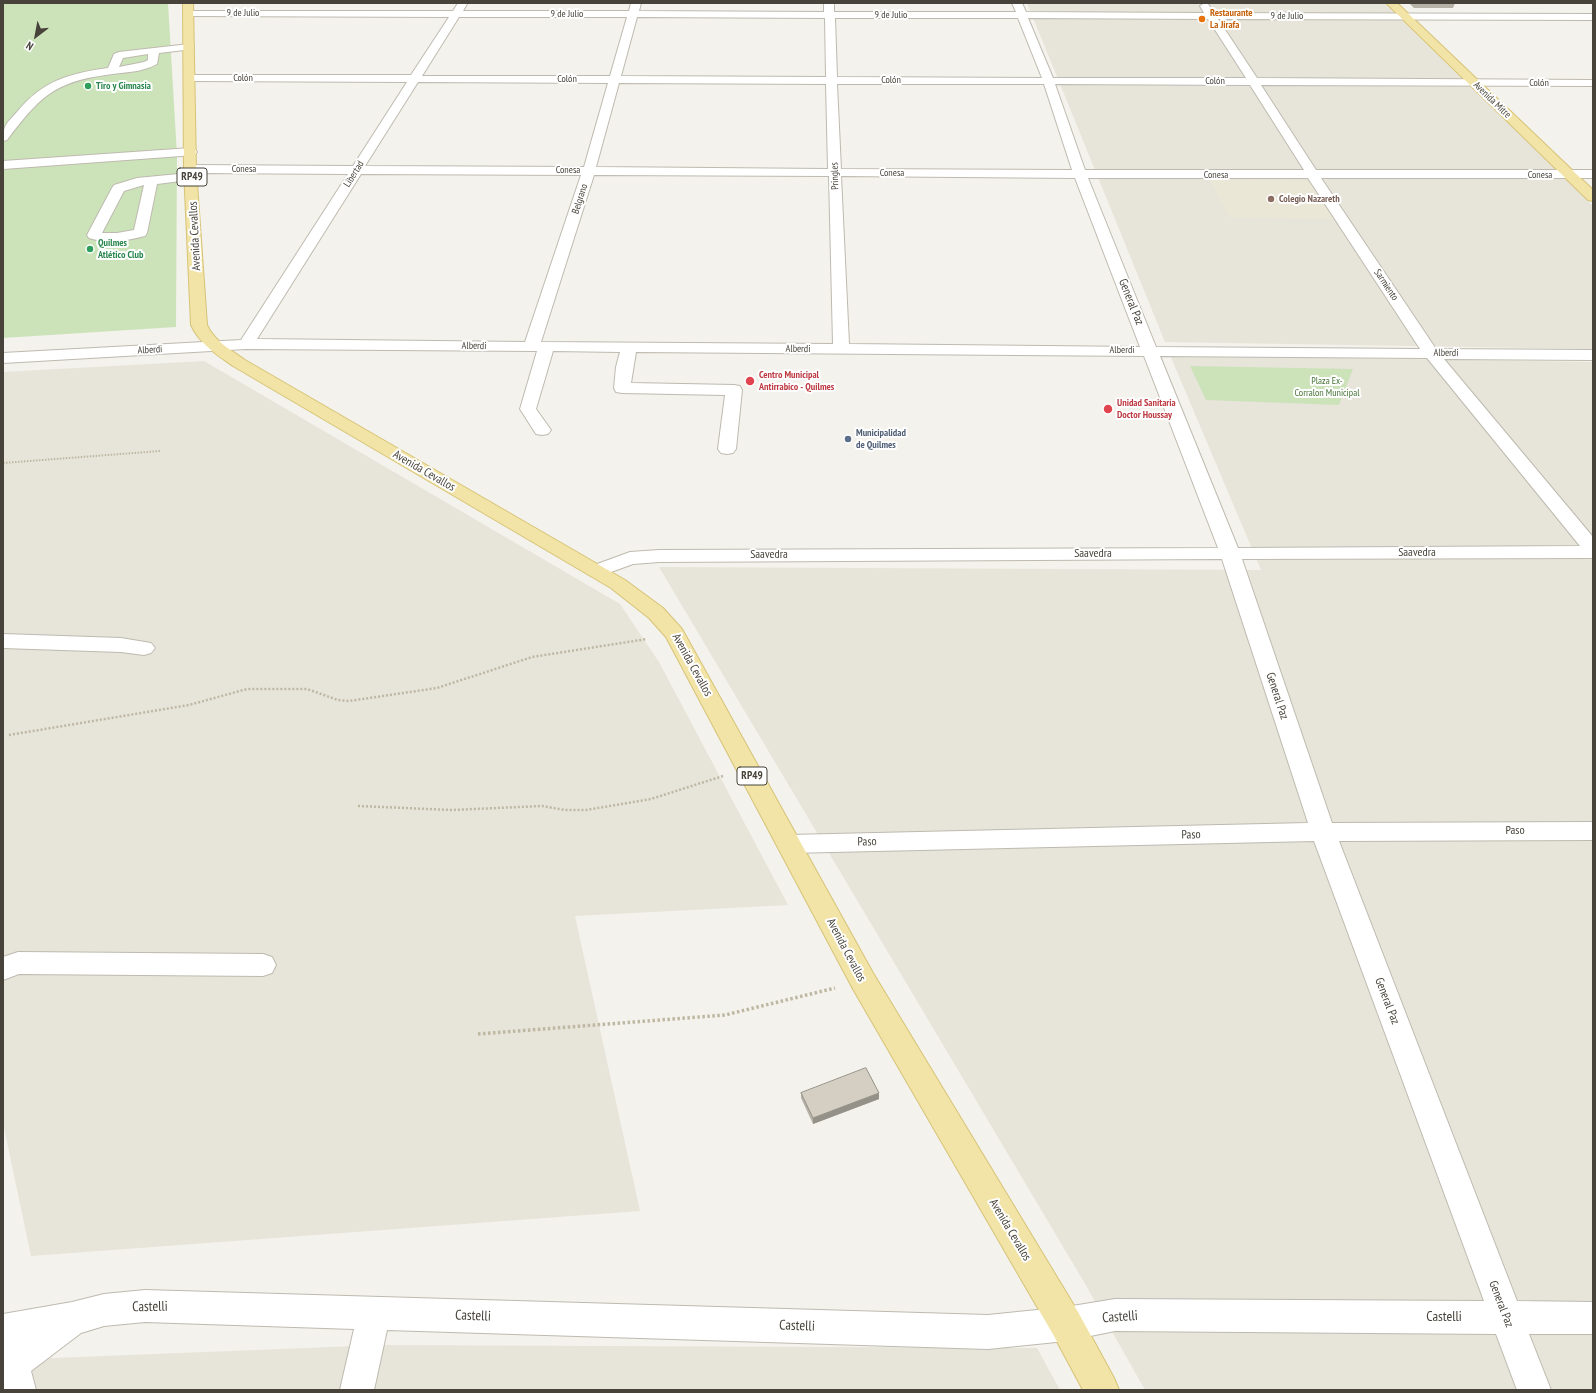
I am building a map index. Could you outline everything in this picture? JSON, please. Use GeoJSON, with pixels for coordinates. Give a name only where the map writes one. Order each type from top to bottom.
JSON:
{"type":"FeatureCollection","features":[{"type":"Feature","properties":{"kind":"main road","name":"Avenida Mitre"},"geometry":{"type":"LineString","coordinates":[[1391,3],[1593,197]]}},
{"type":"Feature","properties":{"kind":"main road","name":"Avenida Cevallos"},"geometry":{"type":"LineString","coordinates":[[188,8],[191,172],[199,325],[201,332],[214,345],[239,363],[596,571],[636,597],[656,613],[675,634],[863,981],[1066,1324],[1102,1390]]}},
{"type":"Feature","properties":{"kind":"street","name":"Libertad"},"geometry":{"type":"LineString","coordinates":[[246,344],[462,3]]}},
{"type":"Feature","properties":{"kind":"street","name":"General Paz"},"geometry":{"type":"LineString","coordinates":[[1017,3],[1048,80],[1080,174],[1230,553],[1323,832],[1534,1390]]}},
{"type":"Feature","properties":{"kind":"street","name":"Sarmiento"},"geometry":{"type":"LineString","coordinates":[[1204,3],[1252,81],[1431,353],[1593,549]]}},
{"type":"Feature","properties":{"kind":"street"},"geometry":{"type":"LineString","coordinates":[[1584,6],[1593,13]]}},
{"type":"Feature","properties":{"kind":"street","name":"9 de Julio"},"geometry":{"type":"LineString","coordinates":[[188,8],[455,14],[635,9],[830,9],[1022,15],[1593,17]]}},
{"type":"Feature","properties":{"kind":"street","name":"Belgrano"},"geometry":{"type":"LineString","coordinates":[[542,430],[528,408],[538,347],[635,9]]}},
{"type":"Feature","properties":{"kind":"street","name":"Pringles"},"geometry":{"type":"LineString","coordinates":[[830,9],[841,350]]}},
{"type":"Feature","properties":{"kind":"street"},"geometry":{"type":"LineString","coordinates":[[112,70],[118,56],[123,54],[189,46]]}},
{"type":"Feature","properties":{"kind":"street"},"geometry":{"type":"LineString","coordinates":[[3,121],[52,86],[90,74],[148,65],[153,62],[154,50]]}},
{"type":"Feature","properties":{"kind":"street","name":"Colón"},"geometry":{"type":"LineString","coordinates":[[190,78],[1593,83]]}},
{"type":"Feature","properties":{"kind":"street"},"geometry":{"type":"LineString","coordinates":[[3,137],[39,95]]}},
{"type":"Feature","properties":{"kind":"street"},"geometry":{"type":"LineString","coordinates":[[3,165],[191,152]]}},
{"type":"Feature","properties":{"kind":"street","name":"Conesa"},"geometry":{"type":"LineString","coordinates":[[152,180],[140,233],[132,236],[100,237],[94,235],[119,188],[128,184],[191,172],[357,169],[1313,175],[1593,174]]}},
{"type":"Feature","properties":{"kind":"street","name":"Alberdi"},"geometry":{"type":"LineString","coordinates":[[3,358],[246,344],[841,350],[1149,350],[1593,355]]}},
{"type":"Feature","properties":{"kind":"street"},"geometry":{"type":"LineString","coordinates":[[629,347],[624,367],[622,388],[734,390],[727,449]]}},
{"type":"Feature","properties":{"kind":"street","name":"Saavedra"},"geometry":{"type":"LineString","coordinates":[[596,571],[630,558],[659,556],[1593,552]]}},
{"type":"Feature","properties":{"kind":"street"},"geometry":{"type":"LineString","coordinates":[[3,641],[121,644],[144,648]]}},
{"type":"Feature","properties":{"kind":"street","name":"Paso"},"geometry":{"type":"LineString","coordinates":[[789,844],[1323,832],[1593,831]]}},
{"type":"Feature","properties":{"kind":"street"},"geometry":{"type":"LineString","coordinates":[[3,969],[18,963],[263,964]]}},
{"type":"Feature","properties":{"kind":"street","name":"Castelli"},"geometry":{"type":"LineString","coordinates":[[8,1358],[72,1319],[104,1310],[145,1306],[988,1332],[1066,1324],[1114,1315],[1593,1318]]}},
{"type":"Feature","properties":{"kind":"street"},"geometry":{"type":"LineString","coordinates":[[357,1390],[374,1313]]}},
{"type":"Feature","properties":{"kind":"path"},"geometry":{"type":"LineString","coordinates":[[3,463],[160,451]]}},
{"type":"Feature","properties":{"kind":"path"},"geometry":{"type":"LineString","coordinates":[[9,735],[189,704],[247,689],[307,689],[338,700],[349,701],[418,692],[437,688],[532,657],[675,634]]}},
{"type":"Feature","properties":{"kind":"path"},"geometry":{"type":"LineString","coordinates":[[358,806],[452,810],[542,806],[565,810],[586,810],[651,799],[748,768]]}},
{"type":"Feature","properties":{"kind":"path"},"geometry":{"type":"LineString","coordinates":[[478,1034],[725,1015],[863,981]]}},
{"type":"Feature","properties":{"kind":"shaded area"},"geometry":{"type":"Polygon","coordinates":[[[1027,3],[1384,3],[1593,206],[1593,349],[1165,342],[1027,3]]]}},
{"type":"Feature","properties":{"kind":"shaded area","name":"Colegio Nazareth"},"geometry":{"type":"Polygon","coordinates":[[[1210,180],[1310,181],[1335,219],[1230,218],[1210,180]]]}},
{"type":"Feature","properties":{"kind":"shaded area"},"geometry":{"type":"Polygon","coordinates":[[[1170,355],[1593,362],[1593,1390],[1145,1390],[1084,1282],[659,567],[1261,570],[1170,355]]]}},
{"type":"Feature","properties":{"kind":"shaded area"},"geometry":{"type":"Polygon","coordinates":[[[204,361],[620,604],[659,662],[788,905],[575,916],[640,1211],[31,1256],[3,1123],[3,372],[204,361]]]}},
{"type":"Feature","properties":{"kind":"shaded area"},"geometry":{"type":"Polygon","coordinates":[[[382,1345],[1037,1348],[1060,1390],[3,1390],[3,1360],[382,1345]]]}},
{"type":"Feature","properties":{"kind":"green space"},"geometry":{"type":"Polygon","coordinates":[[[3,3],[168,3],[177,155],[176,327],[3,338],[3,3]]]}},
{"type":"Feature","properties":{"kind":"green space","name":"Plaza Ex- Corralon Municipal"},"geometry":{"type":"Polygon","coordinates":[[[1190,366],[1353,369],[1339,405],[1206,400],[1190,366]]]}},
{"type":"Feature","properties":{"kind":"building"},"geometry":{"type":"Polygon","coordinates":[[[866,1068],[879,1093],[813,1118],[801,1093],[866,1068]]]}},
{"type":"Feature","properties":{"kind":"place","name":"Restaurante La Jirafa"},"geometry":{"type":"Point","coordinates":[1202,19]}},
{"type":"Feature","properties":{"kind":"place","name":"Tiro y Gimnasia"},"geometry":{"type":"Point","coordinates":[88,86]}},
{"type":"Feature","properties":{"kind":"place","name":"Colegio Nazareth"},"geometry":{"type":"Point","coordinates":[1271,199]}},
{"type":"Feature","properties":{"kind":"place","name":"Quilmes Atlético Club"},"geometry":{"type":"Point","coordinates":[90,249]}},
{"type":"Feature","properties":{"kind":"place","name":"Centro Municipal Antirrabico - Quilmes"},"geometry":{"type":"Point","coordinates":[750,381]}},
{"type":"Feature","properties":{"kind":"place","name":"Unidad Sanitaria Doctor Houssay"},"geometry":{"type":"Point","coordinates":[1108,409]}},
{"type":"Feature","properties":{"kind":"place","name":"Municipalidad de Quilmes"},"geometry":{"type":"Point","coordinates":[848,439]}}]}
